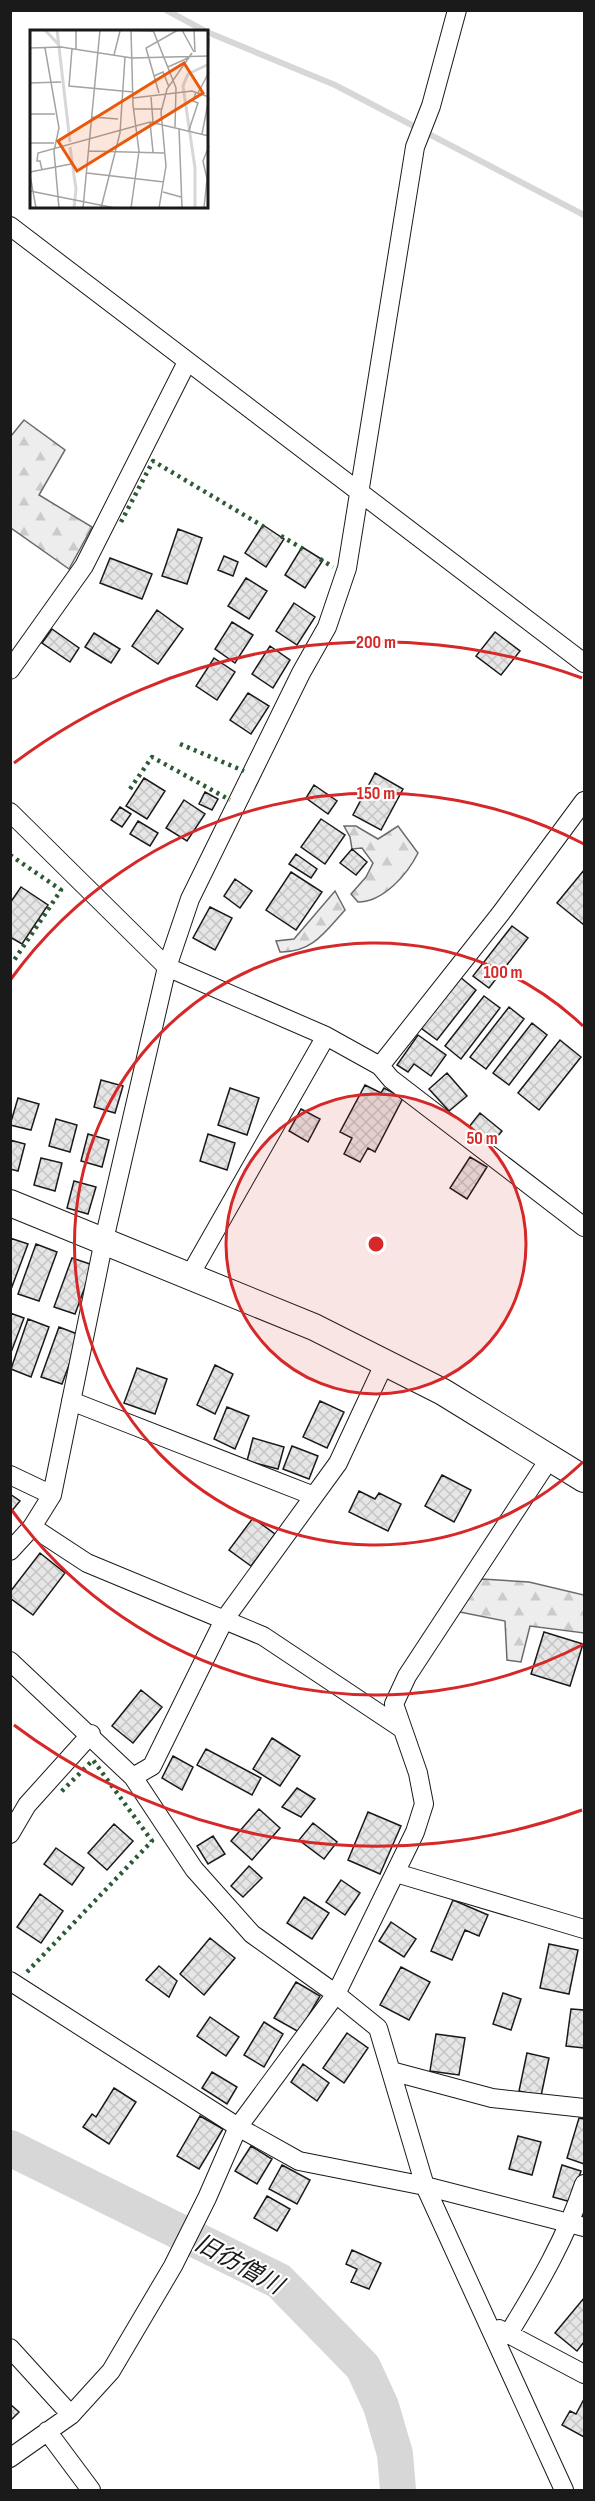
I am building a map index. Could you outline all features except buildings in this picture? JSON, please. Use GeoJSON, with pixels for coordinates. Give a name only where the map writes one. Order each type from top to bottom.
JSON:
{"type":"FeatureCollection","features":[{"type":"Feature","properties":{"kind":"street"},"geometry":{"type":"LineString","coordinates":[[10,1551],[32,1527],[52,1495],[104,1240],[167,968],[190,899],[330,618],[347,568],[415,147],[431,106],[457,10]]}},
{"type":"Feature","properties":{"kind":"street"},"geometry":{"type":"LineString","coordinates":[[10,226],[585,663]]}},
{"type":"Feature","properties":{"kind":"street"},"geometry":{"type":"LineString","coordinates":[[10,670],[84,566],[187,362]]}},
{"type":"Feature","properties":{"kind":"street"},"geometry":{"type":"LineString","coordinates":[[380,1066],[501,913],[585,801]]}},
{"type":"Feature","properties":{"kind":"street"},"geometry":{"type":"LineString","coordinates":[[10,812],[167,968],[326,1036],[380,1066],[391,1079],[585,1227]]}},
{"type":"Feature","properties":{"kind":"street"},"geometry":{"type":"LineString","coordinates":[[190,1275],[326,1036]]}},
{"type":"Feature","properties":{"kind":"street"},"geometry":{"type":"LineString","coordinates":[[10,1203],[314,1327],[443,1392],[585,1479]]}},
{"type":"Feature","properties":{"kind":"street"},"geometry":{"type":"LineString","coordinates":[[133,1777],[152,1766],[224,1620],[338,1463],[385,1362]]}},
{"type":"Feature","properties":{"kind":"street"},"geometry":{"type":"LineString","coordinates":[[71,1401],[314,1496]]}},
{"type":"Feature","properties":{"kind":"street"},"geometry":{"type":"LineString","coordinates":[[10,2458],[71,2415],[111,2371],[167,2275],[207,2198],[238,2127],[336,1994],[396,1874],[415,1832],[424,1804],[418,1773],[394,1704],[407,1676],[550,1458]]}},
{"type":"Feature","properties":{"kind":"street"},"geometry":{"type":"LineString","coordinates":[[10,1475],[52,1495]]}},
{"type":"Feature","properties":{"kind":"street"},"geometry":{"type":"LineString","coordinates":[[32,1527],[87,1563],[263,1636],[401,1728]]}},
{"type":"Feature","properties":{"kind":"street"},"geometry":{"type":"LineString","coordinates":[[10,1660],[91,1734],[133,1777],[194,1869],[252,1934],[336,1994],[378,2028],[425,2186],[564,2490]]}},
{"type":"Feature","properties":{"kind":"street"},"geometry":{"type":"LineString","coordinates":[[10,1834],[27,1805],[91,1734]]}},
{"type":"Feature","properties":{"kind":"street"},"geometry":{"type":"LineString","coordinates":[[396,1874],[585,1929]]}},
{"type":"Feature","properties":{"kind":"street"},"geometry":{"type":"LineString","coordinates":[[10,1981],[238,2127],[299,2161],[425,2186],[578,2225]]}},
{"type":"Feature","properties":{"kind":"street"},"geometry":{"type":"LineString","coordinates":[[391,2071],[492,2098],[585,2108]]}},
{"type":"Feature","properties":{"kind":"street"},"geometry":{"type":"LineString","coordinates":[[509,2333],[578,2225],[585,2184]]}},
{"type":"Feature","properties":{"kind":"street"},"geometry":{"type":"LineString","coordinates":[[489,2325],[509,2333],[585,2374]]}},
{"type":"Feature","properties":{"kind":"street"},"geometry":{"type":"LineString","coordinates":[[10,2348],[71,2415]]}},
{"type":"Feature","properties":{"kind":"street"},"geometry":{"type":"LineString","coordinates":[[47,2431],[91,2490]]}},
{"type":"Feature","properties":{"kind":"green space"},"geometry":{"type":"Polygon","coordinates":[[[24,420],[65,450],[39,495],[92,527],[69,569],[11,528],[11,436],[24,420]]]}},
{"type":"Feature","properties":{"kind":"green space"},"geometry":{"type":"Polygon","coordinates":[[[344,826],[356,826],[378,839],[398,826],[418,853],[408,870],[393,886],[376,897],[358,902],[351,894],[366,877],[373,863],[362,848],[352,849],[350,837],[344,826]]]}},
{"type":"Feature","properties":{"kind":"green space"},"geometry":{"type":"Polygon","coordinates":[[[335,891],[345,910],[331,926],[309,945],[301,949],[280,952],[276,941],[294,939],[335,891]]]}},
{"type":"Feature","properties":{"kind":"green space"},"geometry":{"type":"Polygon","coordinates":[[[482,1579],[529,1582],[584,1595],[584,1633],[530,1626],[521,1662],[507,1660],[505,1621],[450,1610],[482,1579]]]}},
{"type":"Feature","properties":{"kind":"waterway"},"geometry":{"type":"LineString","coordinates":[[166,10],[203,30]]}},
{"type":"Feature","properties":{"kind":"waterway"},"geometry":{"type":"LineString","coordinates":[[208,32],[335,85],[584,215]]}},
{"type":"Feature","properties":{"kind":"waterway","name":"旧彷僧川"},"geometry":{"type":"LineString","coordinates":[[10,2148],[279,2281],[363,2367],[381,2406],[395,2454],[398,2490]]}},
{"type":"Feature","properties":{"kind":"hedge"},"geometry":{"type":"LineString","coordinates":[[121,522],[153,461],[266,528]]}},
{"type":"Feature","properties":{"kind":"hedge"},"geometry":{"type":"LineString","coordinates":[[281,536],[305,550]]}},
{"type":"Feature","properties":{"kind":"hedge"},"geometry":{"type":"LineString","coordinates":[[320,559],[333,567]]}},
{"type":"Feature","properties":{"kind":"hedge"},"geometry":{"type":"LineString","coordinates":[[180,744],[244,771]]}},
{"type":"Feature","properties":{"kind":"hedge"},"geometry":{"type":"LineString","coordinates":[[130,789],[152,757],[230,800]]}},
{"type":"Feature","properties":{"kind":"hedge"},"geometry":{"type":"LineString","coordinates":[[10,855],[61,890],[13,962]]}},
{"type":"Feature","properties":{"kind":"hedge"},"geometry":{"type":"LineString","coordinates":[[27,1972],[152,1841],[93,1760],[60,1793]]}}]}
